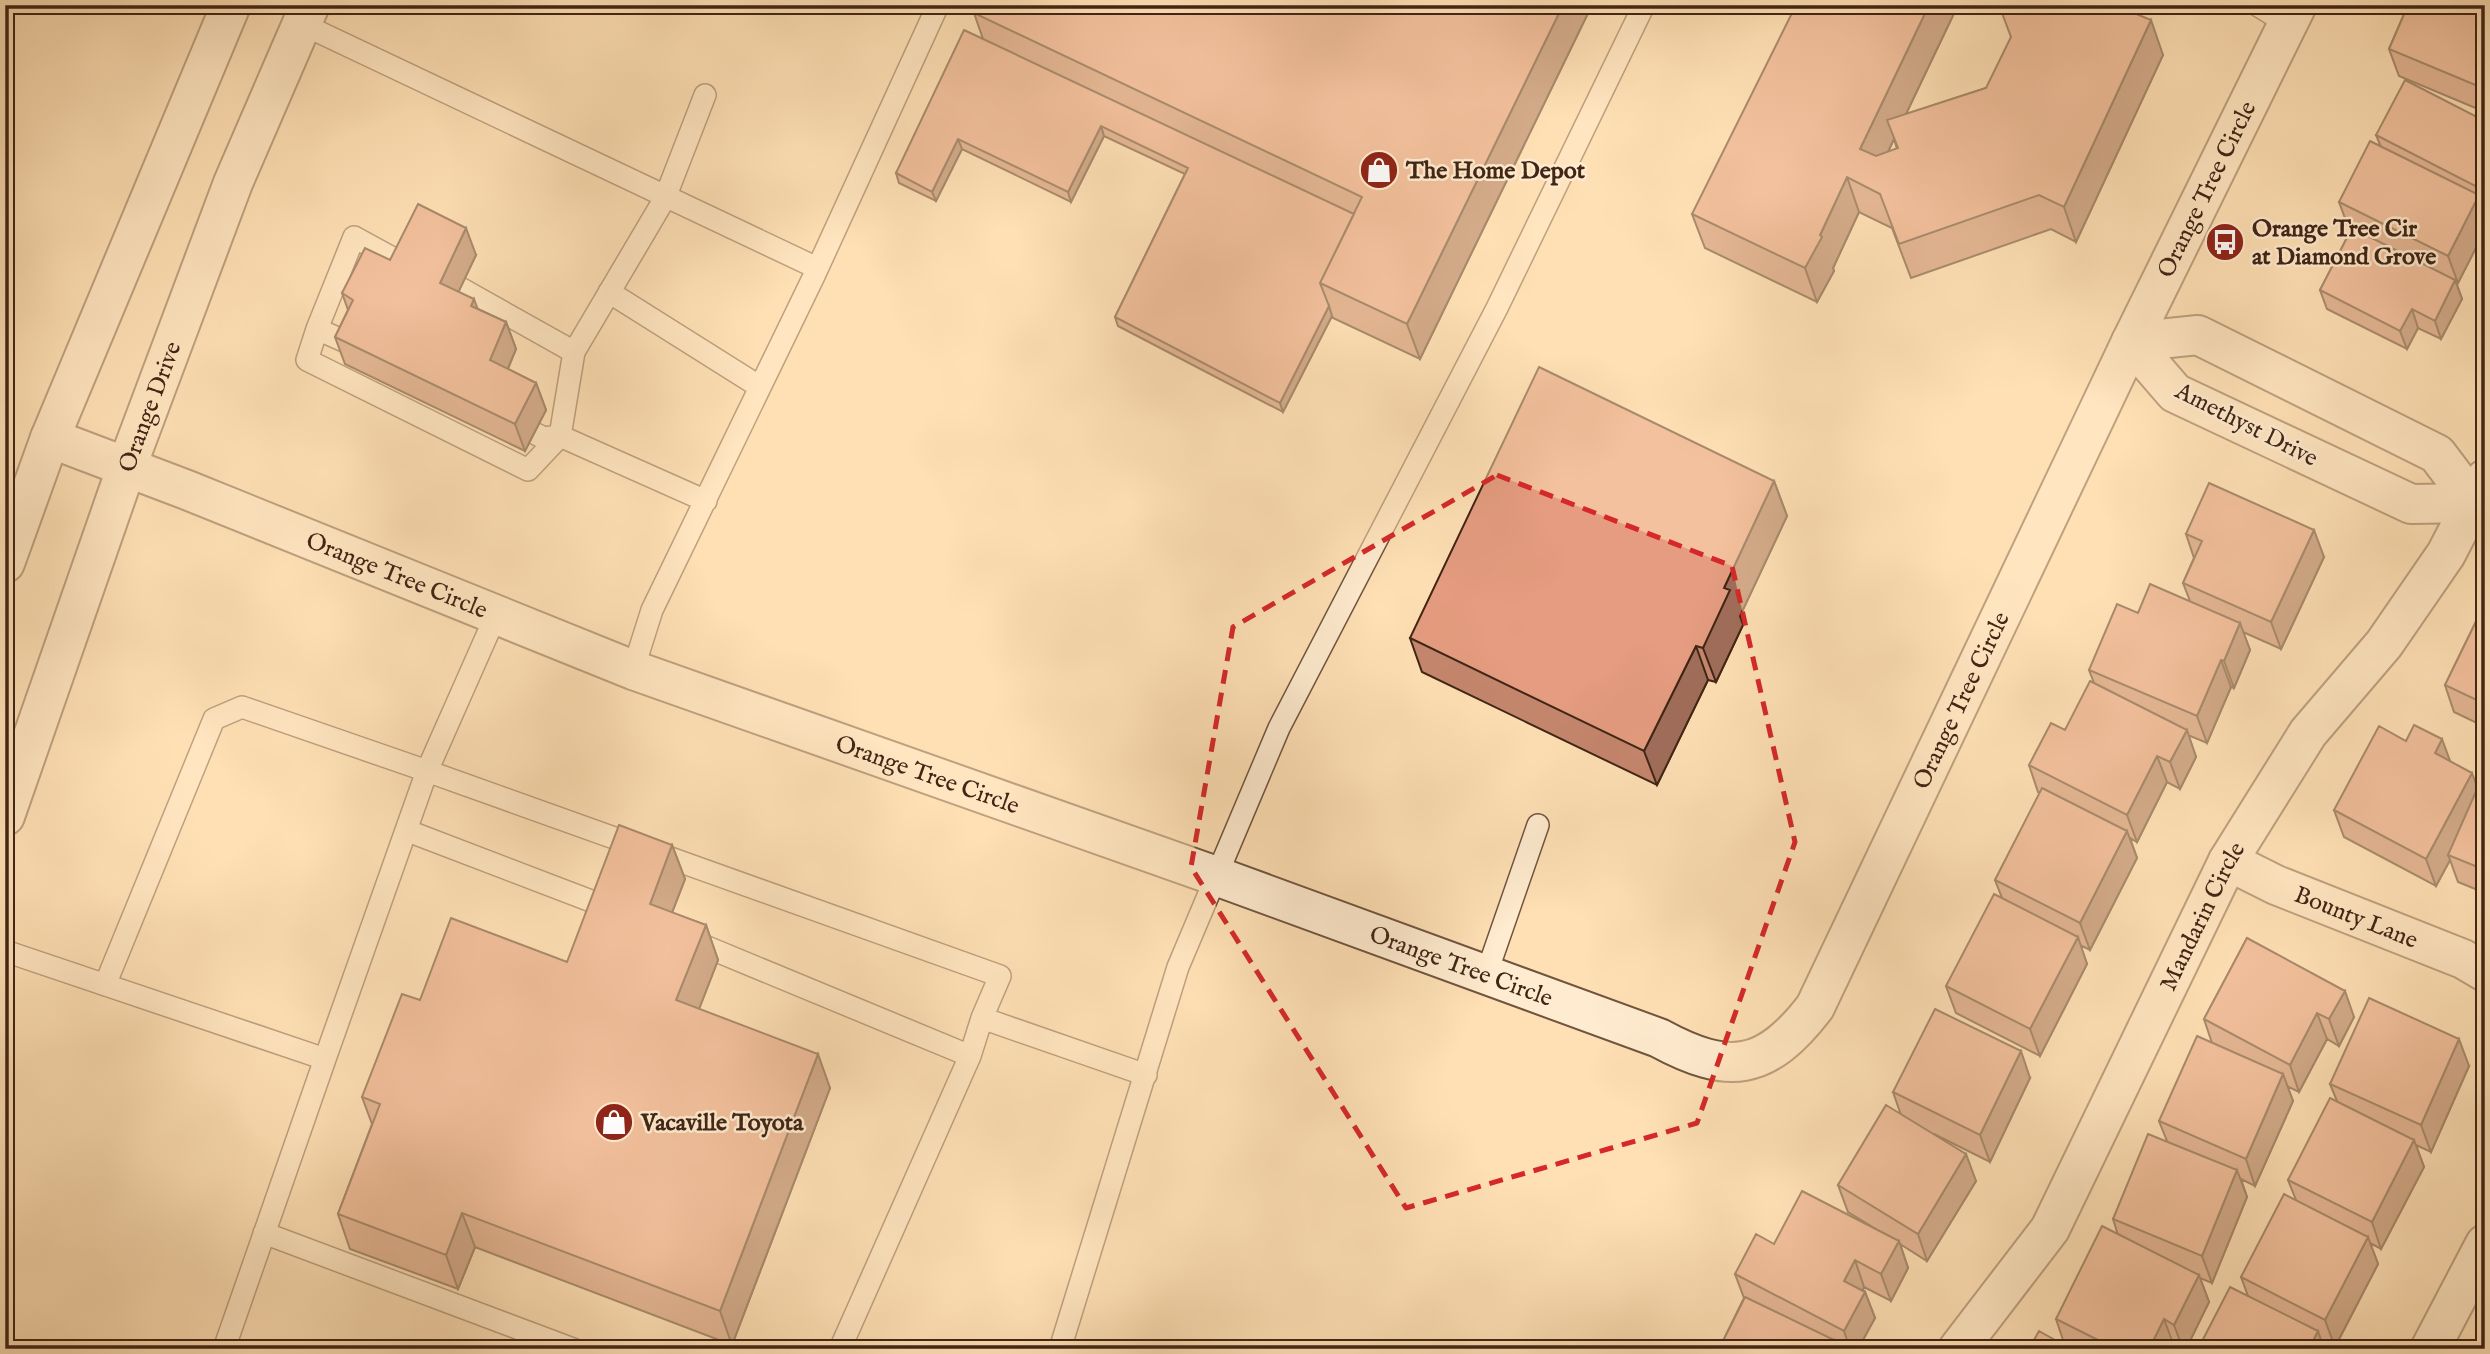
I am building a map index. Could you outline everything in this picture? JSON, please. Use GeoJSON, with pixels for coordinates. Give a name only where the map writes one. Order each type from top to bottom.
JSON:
{"type":"FeatureCollection","features":[{"type":"Feature","properties":{"kind":"street"},"geometry":{"type":"LineString","coordinates":[[5,563],[50,438],[231,5]]}},
{"type":"Feature","properties":{"kind":"street","name":"Orange Tree Circle"},"geometry":{"type":"LineString","coordinates":[[50,438],[127,466],[633,670],[1216,876],[1660,1038],[1687,1053],[1717,1063],[1746,1061],[1773,1051],[1793,1037],[1815,1007],[2130,342],[2281,12]]}},
{"type":"Feature","properties":{"kind":"street","name":"Orange Drive"},"geometry":{"type":"LineString","coordinates":[[5,816],[127,466],[233,183],[306,14]]}},
{"type":"Feature","properties":{"kind":"street"},"geometry":{"type":"LineString","coordinates":[[2130,342],[2198,335],[2437,454],[2481,497]]}},
{"type":"Feature","properties":{"kind":"street","name":"Amethyst Drive"},"geometry":{"type":"LineString","coordinates":[[2130,342],[2175,393],[2416,506],[2481,497]]}},
{"type":"Feature","properties":{"kind":"street","name":"Mandarin Circle"},"geometry":{"type":"LineString","coordinates":[[1958,1349],[2050,1229],[2228,861],[2308,733],[2384,645],[2481,497]]}},
{"type":"Feature","properties":{"kind":"street","name":"Bounty Lane"},"geometry":{"type":"LineString","coordinates":[[2228,861],[2276,885],[2463,959],[2485,972]]}},
{"type":"Feature","properties":{"kind":"street"},"geometry":{"type":"LineString","coordinates":[[2430,1349],[2485,1244]]}},
{"type":"Feature","properties":{"kind":"lane"},"geometry":{"type":"LineString","coordinates":[[633,670],[652,610],[817,268],[938,5]]}},
{"type":"Feature","properties":{"kind":"lane"},"geometry":{"type":"LineString","coordinates":[[1060,1349],[1178,967],[1279,728],[1497,308],[1644,5]]}},
{"type":"Feature","properties":{"kind":"lane"},"geometry":{"type":"LineString","coordinates":[[306,14],[665,198],[817,268]]}},
{"type":"Feature","properties":{"kind":"lane"},"geometry":{"type":"LineString","coordinates":[[410,267],[355,237],[306,360],[528,470],[560,436],[574,352],[665,198],[705,95]]}},
{"type":"Feature","properties":{"kind":"lane"},"geometry":{"type":"LineString","coordinates":[[460,288],[574,352]]}},
{"type":"Feature","properties":{"kind":"lane"},"geometry":{"type":"LineString","coordinates":[[609,292],[760,387]]}},
{"type":"Feature","properties":{"kind":"lane"},"geometry":{"type":"LineString","coordinates":[[317,329],[354,345]]}},
{"type":"Feature","properties":{"kind":"lane"},"geometry":{"type":"LineString","coordinates":[[534,433],[544,439],[560,436],[706,500]]}},
{"type":"Feature","properties":{"kind":"lane"},"geometry":{"type":"LineString","coordinates":[[224,1349],[427,771],[496,615]]}},
{"type":"Feature","properties":{"kind":"lane"},"geometry":{"type":"LineString","coordinates":[[105,985],[214,719],[242,707],[1000,976],[982,1018],[970,1056],[840,1349]]}},
{"type":"Feature","properties":{"kind":"lane"},"geometry":{"type":"LineString","coordinates":[[1486,975],[1538,825]]}},
{"type":"Feature","properties":{"kind":"lane"},"geometry":{"type":"LineString","coordinates":[[408,831],[612,909]]}},
{"type":"Feature","properties":{"kind":"lane"},"geometry":{"type":"LineString","coordinates":[[666,930],[970,1056]]}},
{"type":"Feature","properties":{"kind":"lane"},"geometry":{"type":"LineString","coordinates":[[5,951],[325,1059]]}},
{"type":"Feature","properties":{"kind":"lane"},"geometry":{"type":"LineString","coordinates":[[982,1018],[1146,1075]]}},
{"type":"Feature","properties":{"kind":"lane"},"geometry":{"type":"LineString","coordinates":[[264,1233],[573,1349]]}},
{"type":"Feature","properties":{"kind":"highlighted area"},"geometry":{"type":"Polygon","coordinates":[[[1497,475],[1732,566],[1795,842],[1697,1123],[1406,1208],[1191,867],[1233,627],[1497,475]]]}},
{"type":"Feature","properties":{"kind":"building","name":"The Home Depot"},"geometry":{"type":"Polygon","coordinates":[[[978,5],[1563,5],[1407,324],[1320,283],[1362,197],[974,13],[978,5]]]}},
{"type":"Feature","properties":{"kind":"building"},"geometry":{"type":"Polygon","coordinates":[[[1796,5],[1929,5],[1860,149],[1876,156],[1898,148],[1887,120],[1986,88],[2011,37],[1999,5],[2127,5],[2129,11],[2151,20],[2064,207],[2039,195],[1899,244],[1880,194],[1847,177],[1820,235],[1822,237],[1805,268],[1692,214],[1796,5]]]}},
{"type":"Feature","properties":{"kind":"building"},"geometry":{"type":"Polygon","coordinates":[[[2408,5],[2462,5],[2485,15],[2485,89],[2389,49],[2408,5]]]}},
{"type":"Feature","properties":{"kind":"building"},"geometry":{"type":"Polygon","coordinates":[[[964,30],[1354,214],[1320,283],[1329,306],[1280,403],[1115,317],[1188,168],[1101,126],[1068,192],[958,139],[932,192],[896,173],[964,30]]]}},
{"type":"Feature","properties":{"kind":"building"},"geometry":{"type":"Polygon","coordinates":[[[2405,80],[2485,121],[2485,181],[2481,189],[2376,135],[2405,80]]]}},
{"type":"Feature","properties":{"kind":"building"},"geometry":{"type":"Polygon","coordinates":[[[2370,141],[2479,195],[2448,256],[2339,202],[2370,141]]]}},
{"type":"Feature","properties":{"kind":"building"},"geometry":{"type":"Polygon","coordinates":[[[418,204],[466,228],[440,283],[474,299],[471,306],[506,322],[490,360],[536,383],[515,424],[335,337],[353,300],[342,293],[365,248],[390,260],[418,204]]]}},
{"type":"Feature","properties":{"kind":"building"},"geometry":{"type":"Polygon","coordinates":[[[2352,228],[2455,280],[2435,321],[2412,309],[2400,331],[2320,290],[2352,228]]]}},
{"type":"Feature","properties":{"kind":"building"},"geometry":{"type":"Polygon","coordinates":[[[1539,367],[1774,481],[1724,588],[1730,590],[1703,648],[1696,646],[1644,751],[1410,638],[1539,367]]]}},
{"type":"Feature","properties":{"kind":"building"},"geometry":{"type":"Polygon","coordinates":[[[2209,483],[2314,530],[2271,622],[2183,583],[2202,541],[2186,534],[2209,483]]]}},
{"type":"Feature","properties":{"kind":"building"},"geometry":{"type":"Polygon","coordinates":[[[2150,584],[2240,623],[2197,716],[2089,670],[2117,604],[2138,613],[2150,584]]]}},
{"type":"Feature","properties":{"kind":"building"},"geometry":{"type":"Polygon","coordinates":[[[2485,603],[2485,704],[2445,685],[2485,603]]]}},
{"type":"Feature","properties":{"kind":"building"},"geometry":{"type":"Polygon","coordinates":[[[2090,681],[2187,730],[2170,762],[2157,756],[2127,815],[2029,765],[2051,723],[2065,730],[2090,681]]]}},
{"type":"Feature","properties":{"kind":"building"},"geometry":{"type":"Polygon","coordinates":[[[2414,725],[2442,739],[2435,753],[2472,773],[2426,859],[2334,810],[2379,726],[2406,741],[2414,725]]]}},
{"type":"Feature","properties":{"kind":"building"},"geometry":{"type":"Polygon","coordinates":[[[2485,771],[2485,870],[2448,855],[2485,771]]]}},
{"type":"Feature","properties":{"kind":"building"},"geometry":{"type":"Polygon","coordinates":[[[2042,788],[2127,831],[2080,923],[1995,880],[2042,788]]]}},
{"type":"Feature","properties":{"kind":"building"},"geometry":{"type":"Polygon","coordinates":[[[619,825],[672,845],[650,904],[706,925],[676,1000],[818,1054],[720,1311],[462,1213],[446,1255],[338,1214],[380,1104],[362,1097],[402,994],[420,1000],[451,918],[567,962],[619,825]]]}},
{"type":"Feature","properties":{"kind":"building"},"geometry":{"type":"Polygon","coordinates":[[[1994,894],[2078,937],[2030,1029],[1946,986],[1994,894]]]}},
{"type":"Feature","properties":{"kind":"building"},"geometry":{"type":"Polygon","coordinates":[[[2247,938],[2345,991],[2329,1019],[2317,1013],[2290,1065],[2204,1019],[2247,938]]]}},
{"type":"Feature","properties":{"kind":"building"},"geometry":{"type":"Polygon","coordinates":[[[2369,998],[2459,1039],[2421,1125],[2330,1084],[2369,998]]]}},
{"type":"Feature","properties":{"kind":"building"},"geometry":{"type":"Polygon","coordinates":[[[1935,1009],[2021,1051],[1980,1135],[1893,1092],[1935,1009]]]}},
{"type":"Feature","properties":{"kind":"building"},"geometry":{"type":"Polygon","coordinates":[[[2197,1036],[2283,1074],[2246,1159],[2159,1121],[2197,1036]]]}},
{"type":"Feature","properties":{"kind":"building"},"geometry":{"type":"Polygon","coordinates":[[[2330,1098],[2414,1140],[2372,1222],[2288,1180],[2330,1098]]]}},
{"type":"Feature","properties":{"kind":"building"},"geometry":{"type":"Polygon","coordinates":[[[1886,1105],[1966,1154],[1918,1234],[1838,1185],[1886,1105]]]}},
{"type":"Feature","properties":{"kind":"building"},"geometry":{"type":"Polygon","coordinates":[[[2148,1134],[2237,1170],[2202,1256],[2113,1219],[2148,1134]]]}},
{"type":"Feature","properties":{"kind":"building"},"geometry":{"type":"Polygon","coordinates":[[[1802,1191],[1899,1241],[1881,1274],[1855,1260],[1844,1281],[1865,1292],[1844,1331],[1735,1274],[1756,1234],[1774,1244],[1802,1191]]]}},
{"type":"Feature","properties":{"kind":"building"},"geometry":{"type":"Polygon","coordinates":[[[2284,1194],[2368,1237],[2325,1320],[2241,1277],[2284,1194]]]}},
{"type":"Feature","properties":{"kind":"building"},"geometry":{"type":"Polygon","coordinates":[[[2102,1226],[2199,1275],[2174,1325],[2164,1319],[2149,1349],[2116,1349],[2056,1319],[2102,1226]]]}},
{"type":"Feature","properties":{"kind":"building"},"geometry":{"type":"Polygon","coordinates":[[[2230,1287],[2318,1331],[2309,1349],[2198,1349],[2230,1287]]]}},
{"type":"Feature","properties":{"kind":"building"},"geometry":{"type":"Polygon","coordinates":[[[1745,1297],[1834,1340],[1829,1349],[1719,1349],[1745,1297]]]}},
{"type":"Feature","properties":{"kind":"building"},"geometry":{"type":"Polygon","coordinates":[[[2039,1331],[2071,1349],[2029,1349],[2039,1331]]]}},
{"type":"Feature","properties":{"kind":"building"},"geometry":{"type":"Polygon","coordinates":[[[2485,1338],[2485,1349],[2479,1349],[2485,1338]]]}},
{"type":"Feature","properties":{"kind":"place","name":"The Home Depot"},"geometry":{"type":"Point","coordinates":[1379,170]}},
{"type":"Feature","properties":{"kind":"place","name":"Orange Tree Cir at Diamond Grove"},"geometry":{"type":"Point","coordinates":[2225,242]}},
{"type":"Feature","properties":{"kind":"place","name":"Vacaville Toyota"},"geometry":{"type":"Point","coordinates":[614,1122]}}]}
